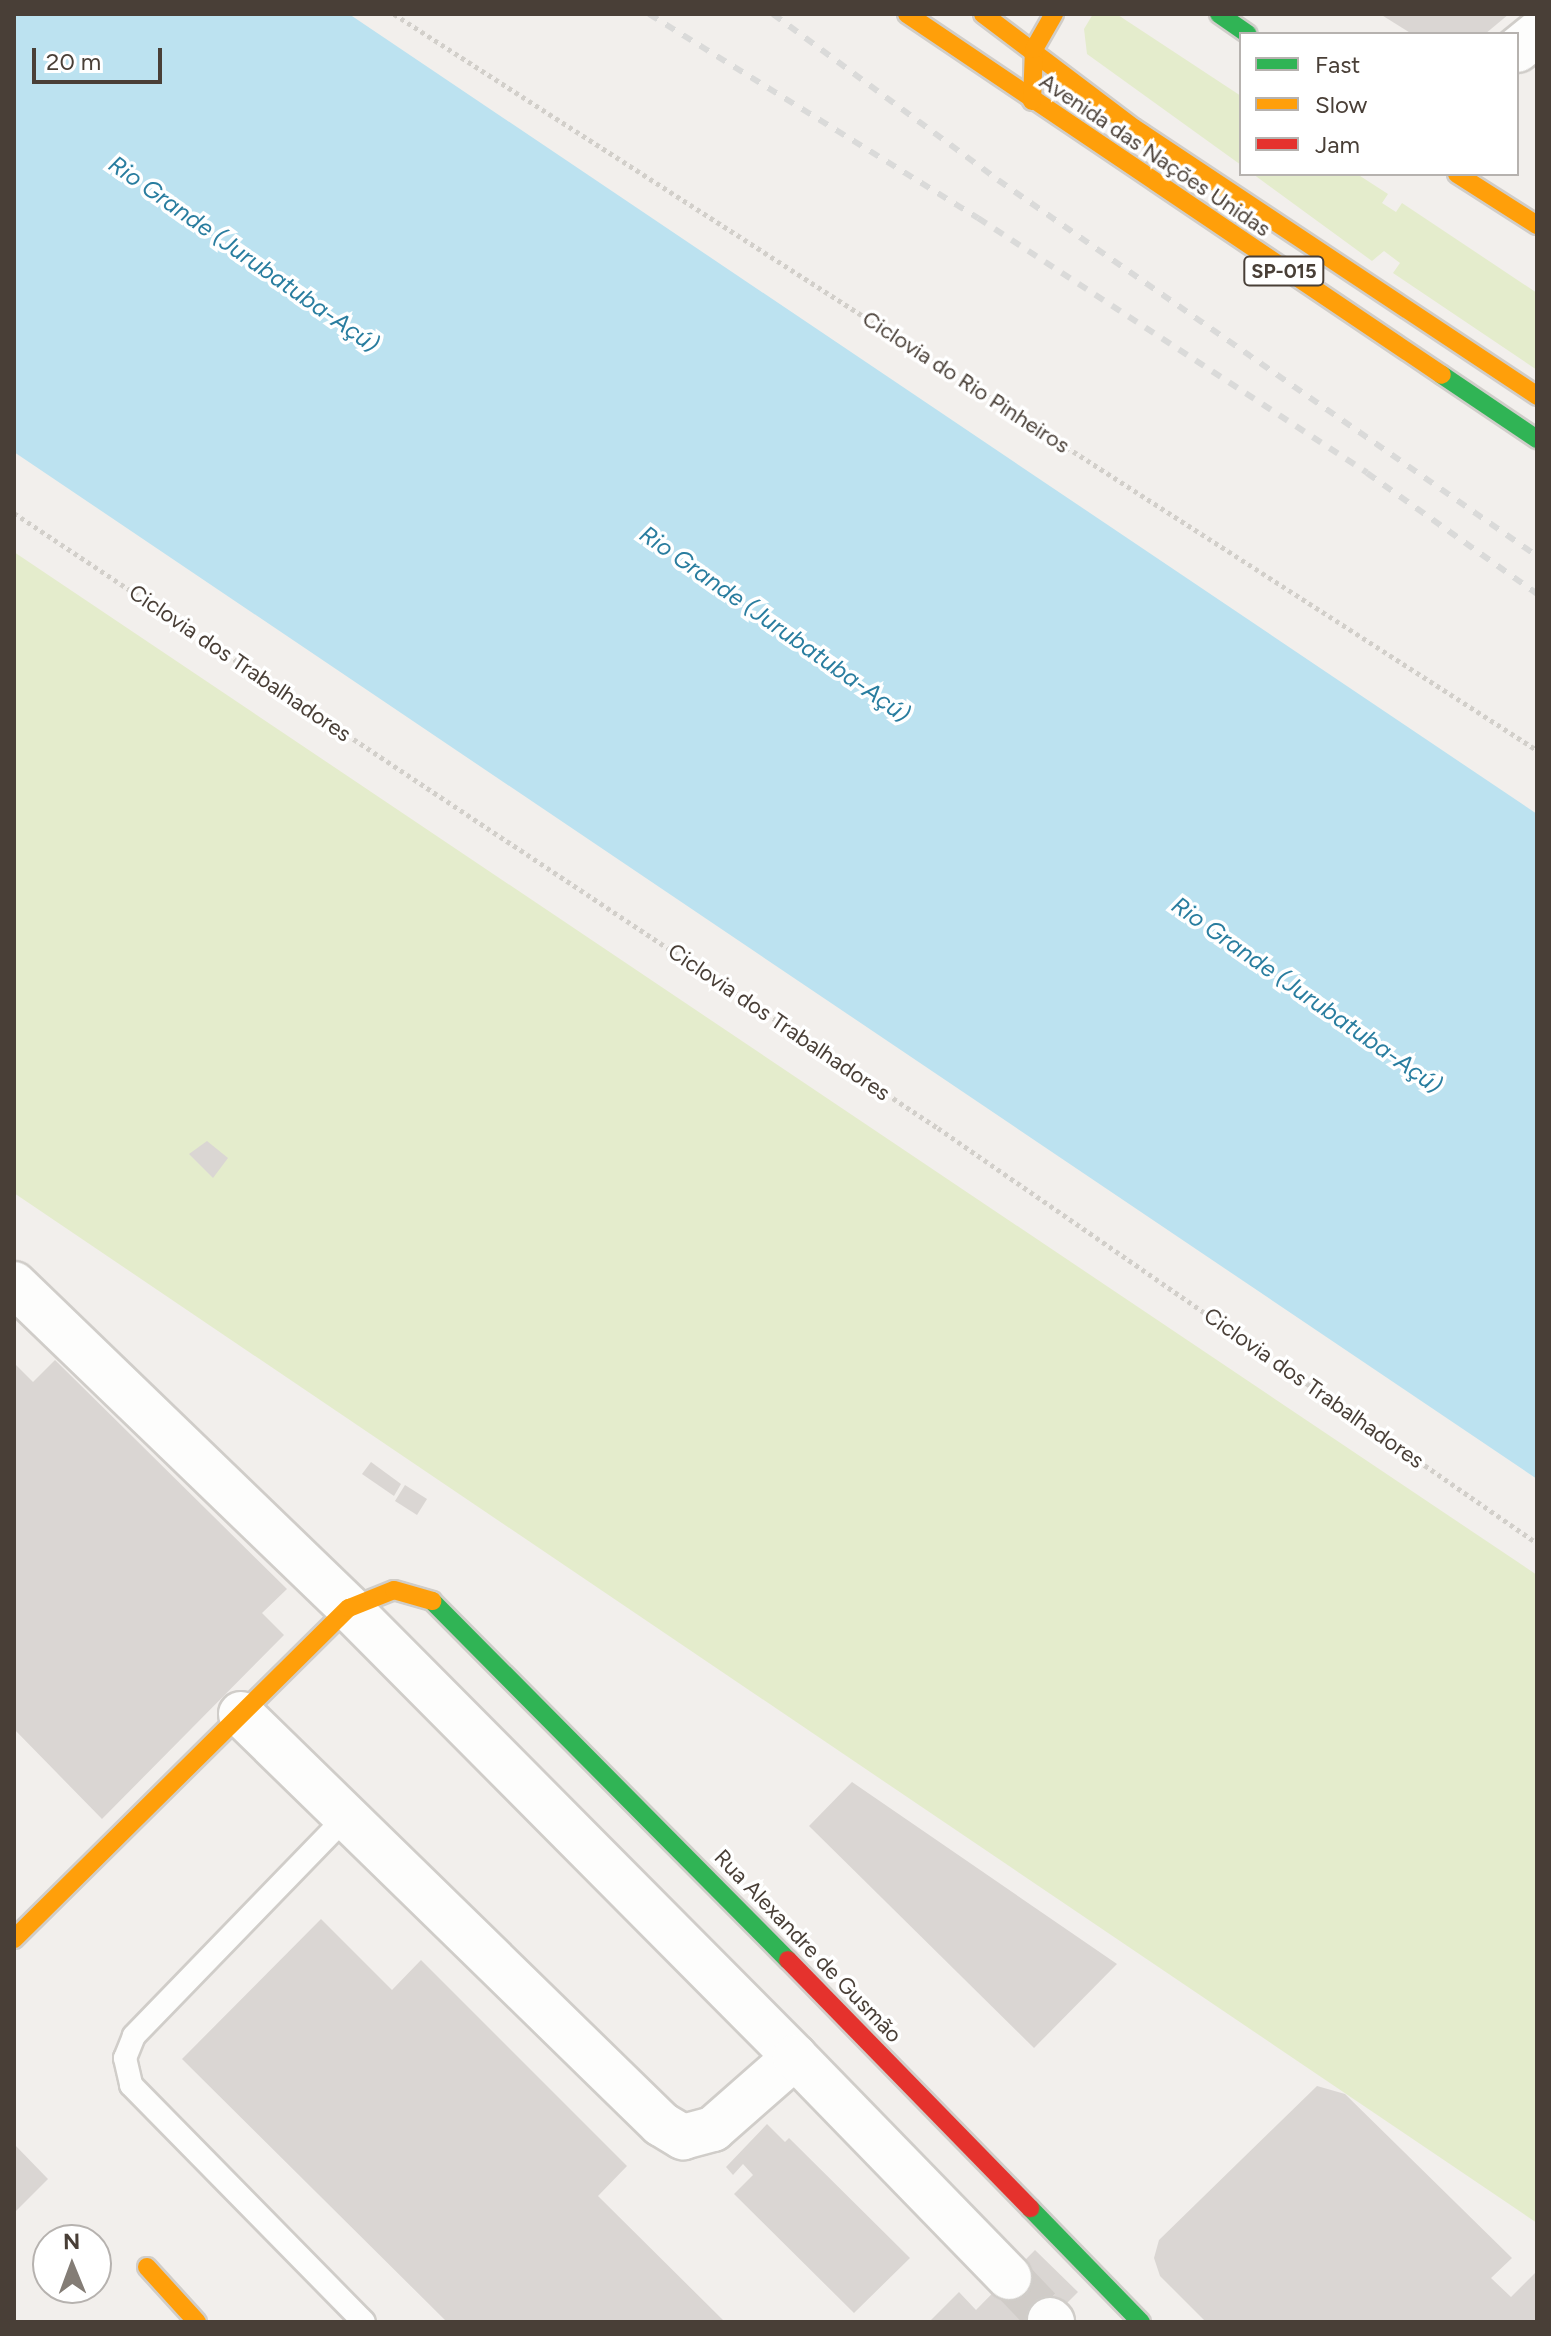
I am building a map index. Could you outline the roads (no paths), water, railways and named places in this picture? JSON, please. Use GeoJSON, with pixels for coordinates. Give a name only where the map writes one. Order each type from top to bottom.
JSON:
{"type":"FeatureCollection","features":[{"type":"Feature","properties":{"kind":"main road","name":"Avenida das Nações Unidas"},"geometry":{"type":"LineString","coordinates":[[907,14],[1537,439]]}},
{"type":"Feature","properties":{"kind":"main road"},"geometry":{"type":"LineString","coordinates":[[983,14],[1034,49],[1134,128],[1537,396]]}},
{"type":"Feature","properties":{"kind":"main road"},"geometry":{"type":"LineString","coordinates":[[1032,101],[1034,49],[1054,14]]}},
{"type":"Feature","properties":{"kind":"main road"},"geometry":{"type":"LineString","coordinates":[[1219,14],[1245,32]]}},
{"type":"Feature","properties":{"kind":"main road"},"geometry":{"type":"LineString","coordinates":[[1460,176],[1537,225]]}},
{"type":"Feature","properties":{"kind":"main road","name":"Rua Alexandre de Gusmão"},"geometry":{"type":"LineString","coordinates":[[349,1608],[394,1590],[440,1603],[1141,2322]]}},
{"type":"Feature","properties":{"kind":"main road"},"geometry":{"type":"LineString","coordinates":[[14,1939],[349,1608]]}},
{"type":"Feature","properties":{"kind":"main road"},"geometry":{"type":"LineString","coordinates":[[147,2267],[197,2322]]}},
{"type":"Feature","properties":{"kind":"street"},"geometry":{"type":"LineString","coordinates":[[1519,48],[1537,34]]}},
{"type":"Feature","properties":{"kind":"street"},"geometry":{"type":"LineString","coordinates":[[14,1284],[349,1608],[1009,2277]]}},
{"type":"Feature","properties":{"kind":"street"},"geometry":{"type":"LineString","coordinates":[[241,1714],[661,2124],[683,2137],[713,2129],[795,2057]]}},
{"type":"Feature","properties":{"kind":"lane"},"geometry":{"type":"LineString","coordinates":[[346,1817],[134,2036],[125,2058],[131,2085],[364,2322]]}},
{"type":"Feature","properties":{"kind":"water","name":"Rio Grande (Jurubatuba-Açú)"},"geometry":{"type":"Polygon","coordinates":[[[14,14],[349,14],[1537,814],[1537,1479],[14,452],[14,14]]]}},
{"type":"Feature","properties":{"kind":"tunnel"},"geometry":{"type":"LineString","coordinates":[[1009,2277],[1050,2320]]}},
{"type":"Feature","properties":{"kind":"railway"},"geometry":{"type":"LineString","coordinates":[[649,14],[978,218],[1367,473],[1537,594]]}},
{"type":"Feature","properties":{"kind":"railway"},"geometry":{"type":"LineString","coordinates":[[773,14],[998,180],[1537,556]]}}]}
